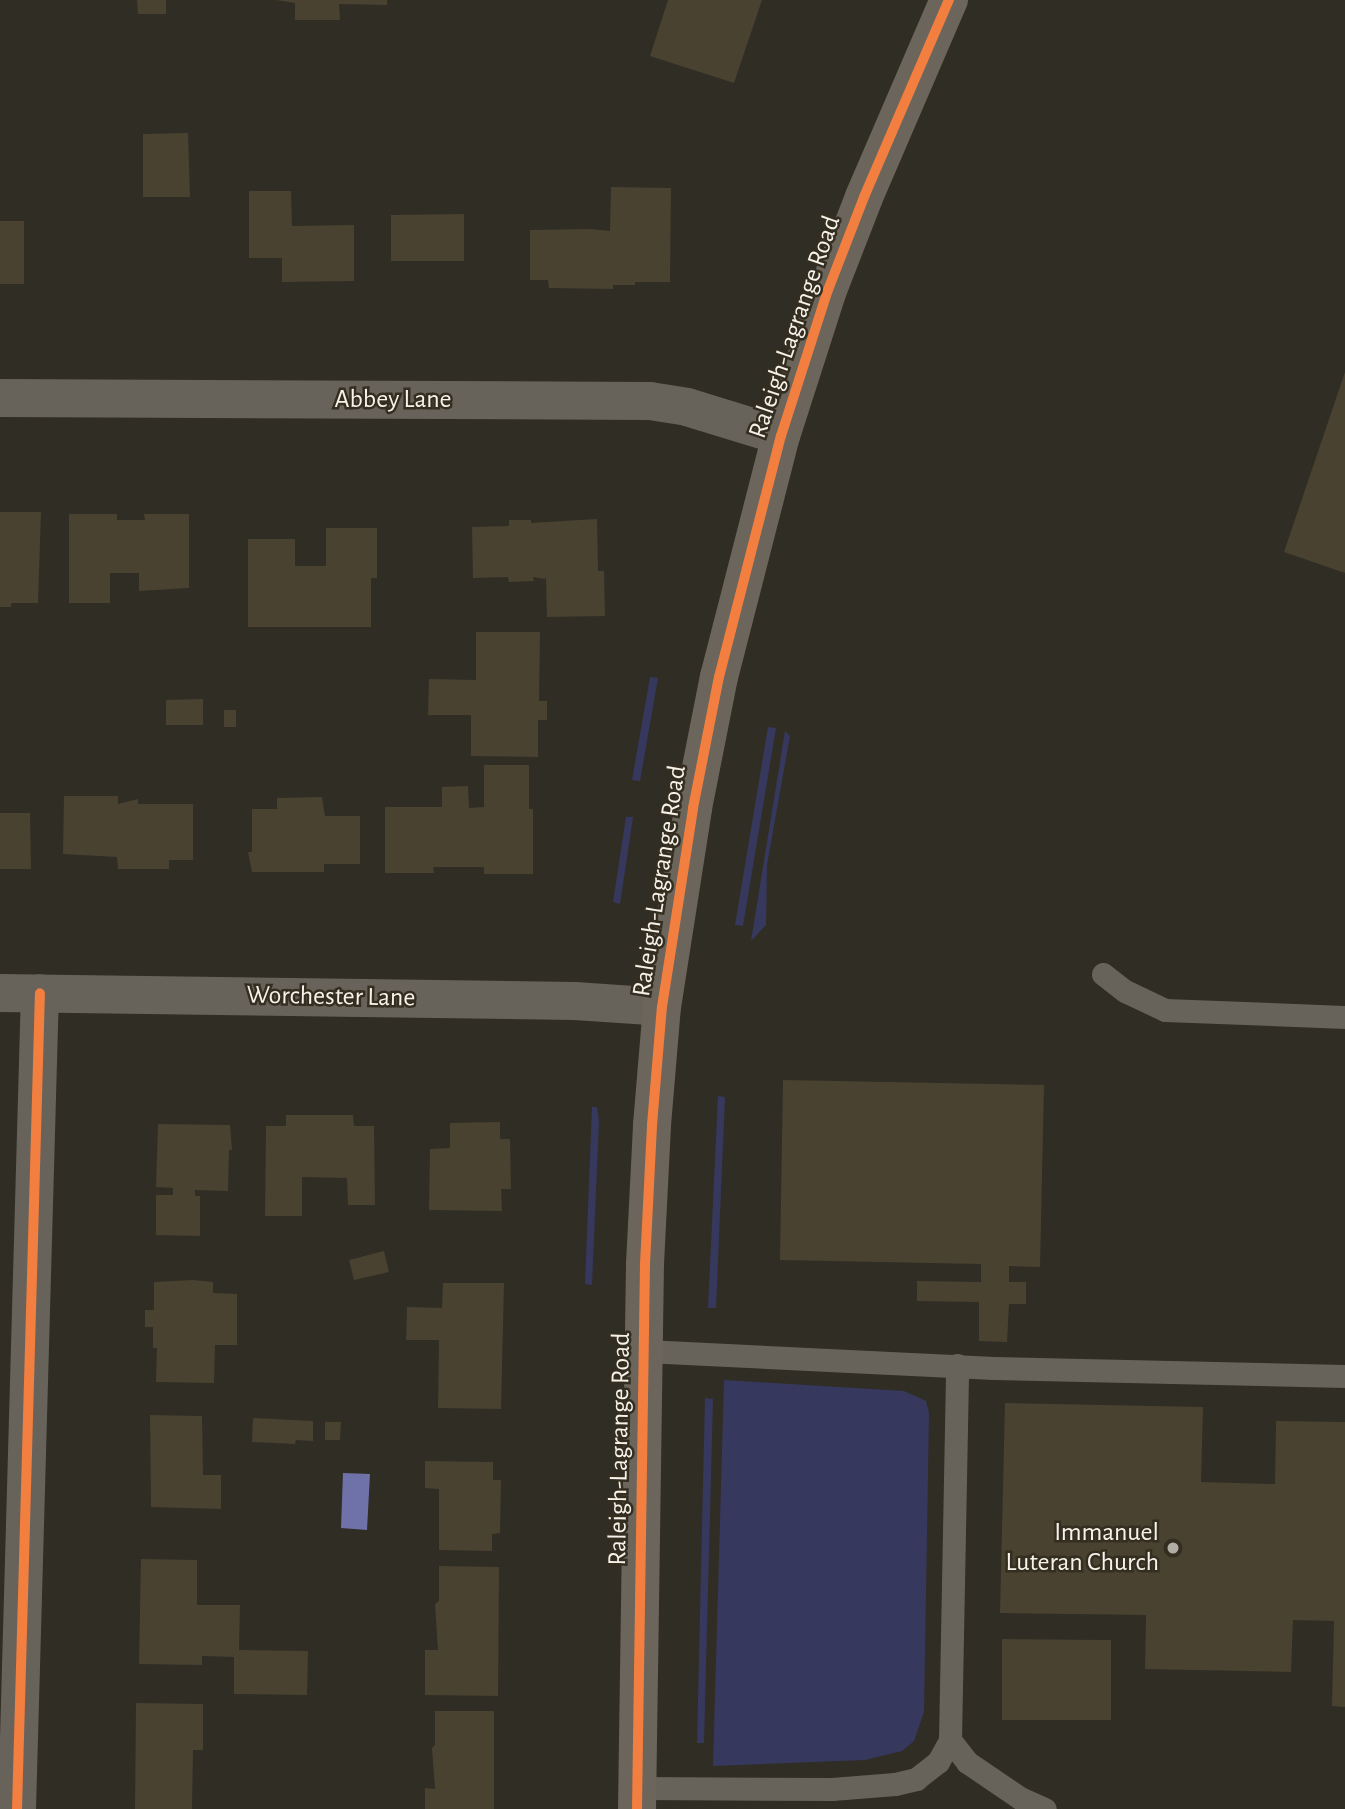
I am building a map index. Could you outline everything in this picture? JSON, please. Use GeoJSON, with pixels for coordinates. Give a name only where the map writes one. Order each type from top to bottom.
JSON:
{"type":"FeatureCollection","features":[{"type":"Feature","properties":{"kind":"main road","name":"Raleigh-Lagrange Road"},"geometry":{"type":"LineString","coordinates":[[637,1799],[650,1167],[662,1007],[693,808],[719,677],[781,436],[828,290],[863,197],[948,0]]}},
{"type":"Feature","properties":{"kind":"street","name":"Abbey Lane"},"geometry":{"type":"LineString","coordinates":[[0,398],[650,401],[688,407],[781,436]]}},
{"type":"Feature","properties":{"kind":"street","name":"Worchester Lane"},"geometry":{"type":"LineString","coordinates":[[0,993],[575,1001],[662,1007]]}},
{"type":"Feature","properties":{"kind":"street"},"geometry":{"type":"LineString","coordinates":[[17,1809],[40,993]]}},
{"type":"Feature","properties":{"kind":"lane"},"geometry":{"type":"LineString","coordinates":[[1104,974],[1125,991],[1165,1010],[1345,1017]]}},
{"type":"Feature","properties":{"kind":"lane"},"geometry":{"type":"LineString","coordinates":[[645,1352],[994,1368],[1345,1376]]}},
{"type":"Feature","properties":{"kind":"lane"},"geometry":{"type":"LineString","coordinates":[[637,1799],[831,1799],[916,1779],[937,1762],[950,1740],[957,1365]]}},
{"type":"Feature","properties":{"kind":"lane"},"geometry":{"type":"LineString","coordinates":[[950,1740],[967,1762],[1020,1798],[1045,1809]]}},
{"type":"Feature","properties":{"kind":"shaded area"},"geometry":{"type":"Polygon","coordinates":[[[650,677],[658,678],[640,781],[632,780],[650,677]]]}},
{"type":"Feature","properties":{"kind":"shaded area"},"geometry":{"type":"Polygon","coordinates":[[[768,727],[776,728],[743,926],[735,925],[768,727]]]}},
{"type":"Feature","properties":{"kind":"shaded area"},"geometry":{"type":"Polygon","coordinates":[[[785,731],[790,736],[767,865],[766,925],[751,941],[785,731]]]}},
{"type":"Feature","properties":{"kind":"shaded area"},"geometry":{"type":"Polygon","coordinates":[[[626,817],[633,817],[620,904],[613,902],[626,817]]]}},
{"type":"Feature","properties":{"kind":"shaded area"},"geometry":{"type":"Polygon","coordinates":[[[718,1096],[725,1097],[716,1308],[708,1308],[718,1096]]]}},
{"type":"Feature","properties":{"kind":"shaded area"},"geometry":{"type":"Polygon","coordinates":[[[592,1107],[597,1107],[599,1121],[592,1285],[585,1284],[592,1107]]]}},
{"type":"Feature","properties":{"kind":"shaded area"},"geometry":{"type":"Polygon","coordinates":[[[724,1380],[904,1391],[926,1401],[929,1413],[924,1712],[914,1741],[902,1751],[865,1760],[713,1766],[724,1380]]]}},
{"type":"Feature","properties":{"kind":"shaded area"},"geometry":{"type":"Polygon","coordinates":[[[705,1398],[713,1399],[704,1743],[697,1743],[705,1398]]]}},
{"type":"Feature","properties":{"kind":"shaded area"},"geometry":{"type":"Polygon","coordinates":[[[343,1473],[370,1474],[367,1530],[341,1528],[343,1473]]]}},
{"type":"Feature","properties":{"kind":"building"},"geometry":{"type":"Polygon","coordinates":[[[137,0],[166,0],[166,14],[138,14],[137,0]]]}},
{"type":"Feature","properties":{"kind":"building"},"geometry":{"type":"Polygon","coordinates":[[[276,0],[387,0],[387,5],[339,4],[340,20],[295,20],[295,3],[276,0]]]}},
{"type":"Feature","properties":{"kind":"building"},"geometry":{"type":"Polygon","coordinates":[[[668,0],[762,0],[734,83],[650,56],[668,0]]]}},
{"type":"Feature","properties":{"kind":"building"},"geometry":{"type":"Polygon","coordinates":[[[188,133],[190,197],[143,197],[143,134],[188,133]]]}},
{"type":"Feature","properties":{"kind":"building"},"geometry":{"type":"Polygon","coordinates":[[[611,187],[671,188],[670,282],[635,282],[635,285],[613,285],[613,289],[549,288],[548,280],[530,280],[530,230],[610,231],[611,187]]]}},
{"type":"Feature","properties":{"kind":"building"},"geometry":{"type":"Polygon","coordinates":[[[249,191],[291,191],[292,226],[354,225],[354,281],[282,282],[282,258],[249,258],[249,191]]]}},
{"type":"Feature","properties":{"kind":"building"},"geometry":{"type":"Polygon","coordinates":[[[464,214],[464,261],[391,261],[391,215],[464,214]]]}},
{"type":"Feature","properties":{"kind":"building"},"geometry":{"type":"Polygon","coordinates":[[[0,221],[24,221],[24,284],[0,284],[0,221]]]}},
{"type":"Feature","properties":{"kind":"building"},"geometry":{"type":"Polygon","coordinates":[[[1345,372],[1345,573],[1284,552],[1345,372]]]}},
{"type":"Feature","properties":{"kind":"building"},"geometry":{"type":"Polygon","coordinates":[[[0,512],[41,512],[38,603],[11,603],[11,607],[0,607],[0,512]]]}},
{"type":"Feature","properties":{"kind":"building"},"geometry":{"type":"Polygon","coordinates":[[[69,514],[117,514],[117,520],[145,520],[144,514],[189,514],[189,588],[139,591],[139,573],[110,573],[110,603],[69,603],[69,514]]]}},
{"type":"Feature","properties":{"kind":"building"},"geometry":{"type":"Polygon","coordinates":[[[597,519],[598,571],[604,571],[605,616],[547,617],[546,577],[533,577],[534,581],[509,582],[508,577],[473,578],[472,527],[509,526],[509,520],[531,520],[531,523],[597,519]]]}},
{"type":"Feature","properties":{"kind":"building"},"geometry":{"type":"Polygon","coordinates":[[[326,528],[377,528],[377,578],[371,578],[371,627],[248,627],[248,539],[295,539],[295,566],[326,566],[326,528]]]}},
{"type":"Feature","properties":{"kind":"building"},"geometry":{"type":"Polygon","coordinates":[[[476,632],[540,632],[539,701],[547,701],[547,720],[538,720],[538,757],[471,756],[471,715],[428,715],[429,679],[476,680],[476,632]]]}},
{"type":"Feature","properties":{"kind":"building"},"geometry":{"type":"Polygon","coordinates":[[[203,699],[203,725],[166,725],[166,700],[203,699]]]}},
{"type":"Feature","properties":{"kind":"building"},"geometry":{"type":"Polygon","coordinates":[[[224,710],[236,710],[236,727],[224,727],[224,710]]]}},
{"type":"Feature","properties":{"kind":"building"},"geometry":{"type":"Polygon","coordinates":[[[484,765],[529,765],[529,809],[533,809],[533,874],[484,874],[484,867],[433,867],[434,873],[385,873],[385,807],[442,807],[442,787],[468,786],[469,808],[484,807],[484,765]]]}},
{"type":"Feature","properties":{"kind":"building"},"geometry":{"type":"Polygon","coordinates":[[[64,796],[118,796],[118,804],[138,799],[138,804],[193,804],[193,860],[169,860],[169,869],[118,869],[117,857],[63,854],[64,796]]]}},
{"type":"Feature","properties":{"kind":"building"},"geometry":{"type":"Polygon","coordinates":[[[322,797],[325,816],[360,816],[360,864],[324,864],[324,872],[252,872],[248,852],[252,852],[252,809],[277,809],[277,798],[322,797]]]}},
{"type":"Feature","properties":{"kind":"building"},"geometry":{"type":"Polygon","coordinates":[[[0,813],[30,813],[31,869],[0,869],[0,813]]]}},
{"type":"Feature","properties":{"kind":"building"},"geometry":{"type":"Polygon","coordinates":[[[783,1080],[1044,1085],[1040,1267],[1009,1266],[1009,1282],[1026,1282],[1026,1304],[1009,1304],[1007,1342],[979,1341],[979,1302],[917,1301],[917,1281],[981,1282],[981,1264],[780,1260],[783,1080]]]}},
{"type":"Feature","properties":{"kind":"building"},"geometry":{"type":"Polygon","coordinates":[[[286,1115],[353,1115],[354,1126],[374,1126],[375,1205],[348,1205],[347,1178],[302,1177],[302,1216],[265,1216],[266,1126],[286,1126],[286,1115]]]}},
{"type":"Feature","properties":{"kind":"building"},"geometry":{"type":"Polygon","coordinates":[[[500,1122],[500,1139],[510,1139],[511,1189],[501,1189],[502,1211],[429,1210],[430,1149],[450,1148],[450,1123],[500,1122]]]}},
{"type":"Feature","properties":{"kind":"building"},"geometry":{"type":"Polygon","coordinates":[[[158,1124],[230,1125],[232,1150],[229,1150],[228,1191],[195,1190],[195,1196],[200,1196],[200,1236],[156,1235],[156,1195],[173,1195],[173,1188],[156,1187],[158,1124]]]}},
{"type":"Feature","properties":{"kind":"building"},"geometry":{"type":"Polygon","coordinates":[[[384,1251],[389,1272],[354,1280],[349,1260],[384,1251]]]}},
{"type":"Feature","properties":{"kind":"building"},"geometry":{"type":"Polygon","coordinates":[[[154,1282],[213,1282],[213,1293],[237,1294],[237,1345],[215,1345],[214,1383],[156,1382],[157,1348],[153,1348],[153,1327],[145,1327],[145,1310],[154,1310],[154,1282]]]}},
{"type":"Feature","properties":{"kind":"building"},"geometry":{"type":"Polygon","coordinates":[[[443,1283],[504,1283],[501,1409],[438,1408],[439,1340],[406,1340],[407,1307],[442,1308],[443,1283]]]}},
{"type":"Feature","properties":{"kind":"building","name":"Immanuel Luteran Church"},"geometry":{"type":"Polygon","coordinates":[[[1005,1403],[1203,1407],[1201,1482],[1275,1484],[1276,1421],[1345,1422],[1345,1707],[1332,1706],[1334,1621],[1293,1620],[1291,1672],[1145,1669],[1146,1615],[1000,1613],[1005,1403]]]}},
{"type":"Feature","properties":{"kind":"building"},"geometry":{"type":"Polygon","coordinates":[[[150,1415],[202,1416],[203,1475],[221,1475],[221,1509],[151,1507],[150,1415]]]}},
{"type":"Feature","properties":{"kind":"building"},"geometry":{"type":"Polygon","coordinates":[[[253,1418],[313,1421],[313,1441],[296,1440],[295,1444],[252,1442],[253,1418]]]}},
{"type":"Feature","properties":{"kind":"building"},"geometry":{"type":"Polygon","coordinates":[[[325,1422],[341,1422],[340,1440],[325,1440],[325,1422]]]}},
{"type":"Feature","properties":{"kind":"building"},"geometry":{"type":"Polygon","coordinates":[[[425,1461],[493,1462],[493,1480],[501,1480],[500,1533],[492,1534],[492,1551],[439,1550],[439,1489],[425,1488],[425,1461]]]}},
{"type":"Feature","properties":{"kind":"building"},"geometry":{"type":"Polygon","coordinates":[[[141,1559],[197,1560],[197,1605],[240,1605],[239,1650],[308,1651],[307,1695],[234,1694],[234,1657],[202,1656],[202,1665],[139,1664],[141,1559]]]}},
{"type":"Feature","properties":{"kind":"building"},"geometry":{"type":"Polygon","coordinates":[[[439,1566],[499,1567],[498,1696],[425,1695],[425,1650],[438,1650],[435,1604],[439,1601],[439,1566]]]}},
{"type":"Feature","properties":{"kind":"building"},"geometry":{"type":"Polygon","coordinates":[[[1002,1639],[1111,1640],[1111,1720],[1002,1720],[1002,1639]]]}},
{"type":"Feature","properties":{"kind":"building"},"geometry":{"type":"Polygon","coordinates":[[[136,1703],[203,1704],[203,1750],[193,1750],[192,1809],[135,1809],[136,1703]]]}},
{"type":"Feature","properties":{"kind":"building"},"geometry":{"type":"Polygon","coordinates":[[[435,1711],[494,1711],[494,1809],[425,1809],[425,1788],[435,1789],[432,1748],[435,1745],[435,1711]]]}},
{"type":"Feature","properties":{"kind":"cycle path"},"geometry":{"type":"LineString","coordinates":[[637,1809],[645,1264],[652,1125],[662,1007],[693,808],[719,677],[781,436],[828,290],[864,197],[949,0]]}},
{"type":"Feature","properties":{"kind":"cycle path"},"geometry":{"type":"LineString","coordinates":[[17,1809],[40,993]]}},
{"type":"Feature","properties":{"kind":"place","name":"Immanuel Luteran Church"},"geometry":{"type":"Point","coordinates":[1173,1548]}}]}
